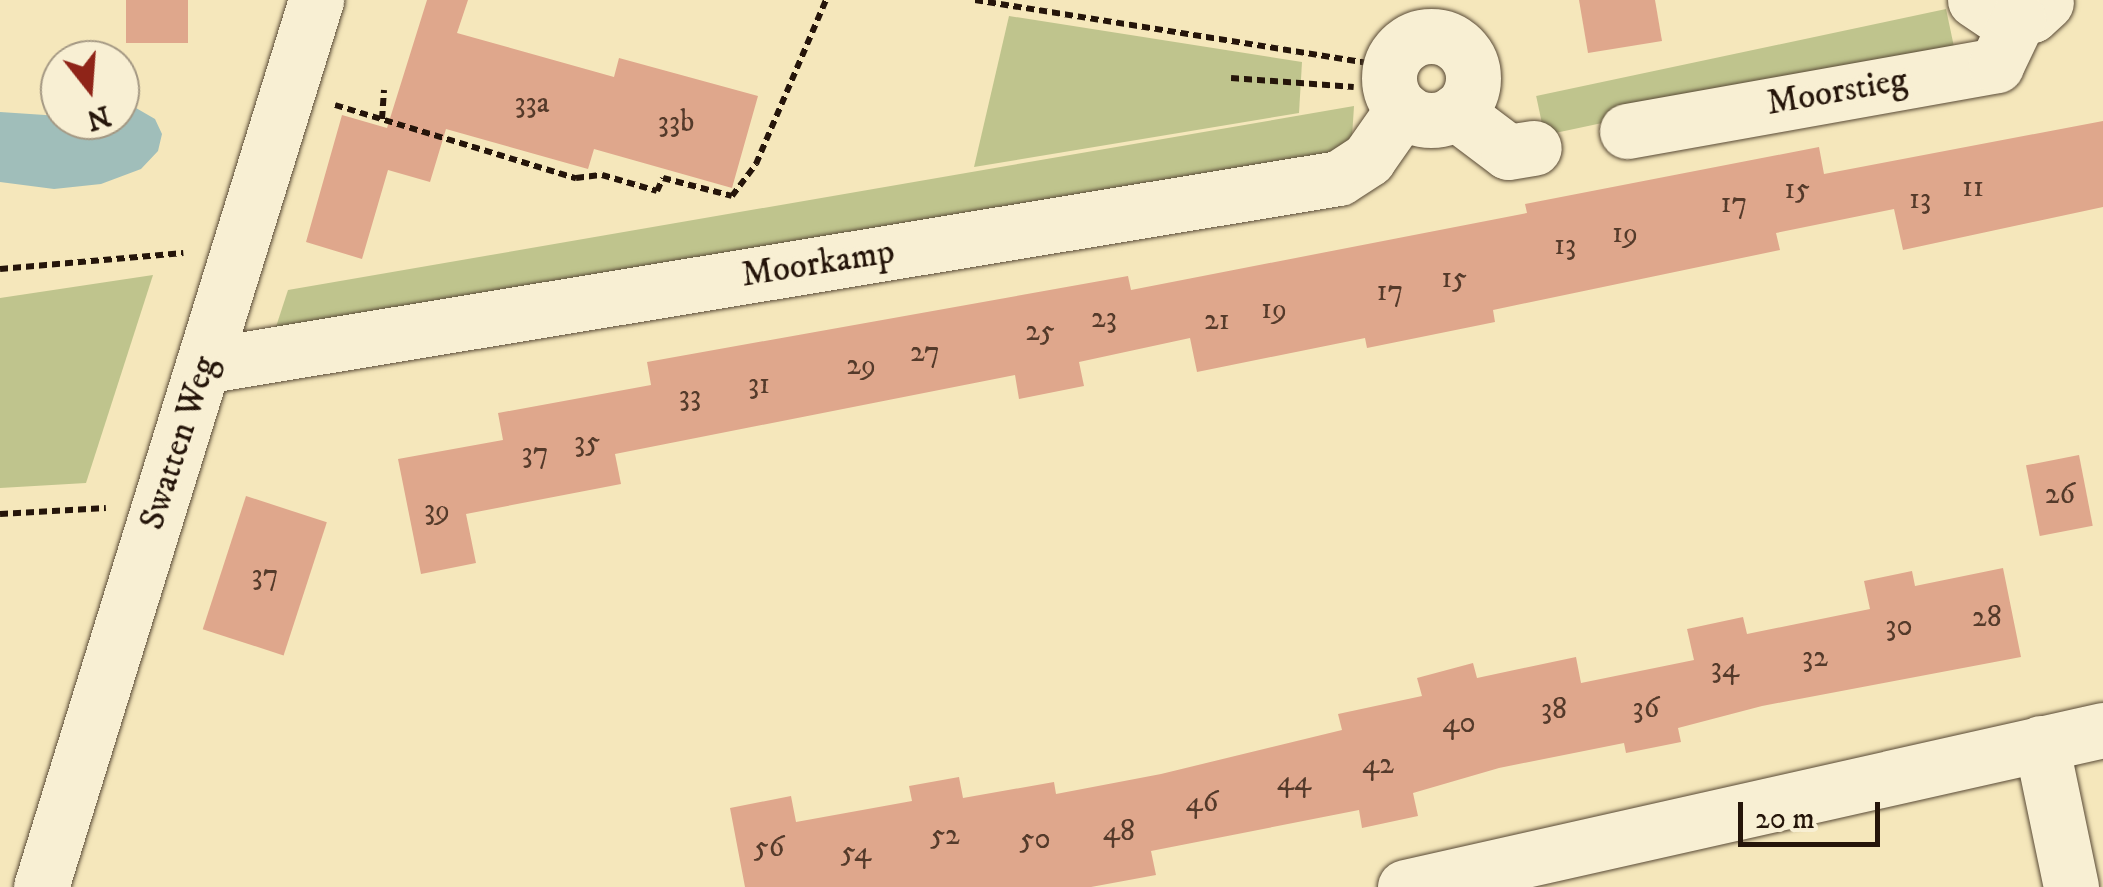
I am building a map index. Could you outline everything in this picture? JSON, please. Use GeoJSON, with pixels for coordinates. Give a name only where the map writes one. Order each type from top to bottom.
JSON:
{"type":"FeatureCollection","features":[{"type":"Feature","properties":{"kind":"street","name":"Swatten Weg"},"geometry":{"type":"LineString","coordinates":[[41,887],[316,0]]}},
{"type":"Feature","properties":{"kind":"street","name":"Moorstieg"},"geometry":{"type":"LineString","coordinates":[[1628,131],[1996,64],[2014,6]]}},
{"type":"Feature","properties":{"kind":"street"},"geometry":{"type":"LineString","coordinates":[[1408,70],[1508,152],[1534,148]]}},
{"type":"Feature","properties":{"kind":"street","name":"Moorkamp"},"geometry":{"type":"LineString","coordinates":[[203,366],[1339,178],[1368,160],[1408,70]]}},
{"type":"Feature","properties":{"kind":"street"},"geometry":{"type":"LineString","coordinates":[[1405,887],[2103,730]]}},
{"type":"Feature","properties":{"kind":"street"},"geometry":{"type":"LineString","coordinates":[[2041,743],[2070,887]]}},
{"type":"Feature","properties":{"kind":"path"},"geometry":{"type":"LineString","coordinates":[[329,104],[576,178],[602,175],[657,191],[663,178],[732,196],[756,164],[826,0]]}},
{"type":"Feature","properties":{"kind":"path"},"geometry":{"type":"LineString","coordinates":[[975,0],[1408,70]]}},
{"type":"Feature","properties":{"kind":"path"},"geometry":{"type":"LineString","coordinates":[[1232,78],[1408,70]]}},
{"type":"Feature","properties":{"kind":"path"},"geometry":{"type":"LineString","coordinates":[[382,119],[384,90]]}},
{"type":"Feature","properties":{"kind":"path"},"geometry":{"type":"LineString","coordinates":[[0,269],[240,252]]}},
{"type":"Feature","properties":{"kind":"path"},"geometry":{"type":"LineString","coordinates":[[0,514],[157,510]]}},
{"type":"Feature","properties":{"kind":"green space"},"geometry":{"type":"Polygon","coordinates":[[[1946,9],[1954,48],[1544,135],[1536,96],[1946,9]]]}},
{"type":"Feature","properties":{"kind":"green space"},"geometry":{"type":"Polygon","coordinates":[[[1009,16],[1302,62],[1299,113],[974,167],[1009,16]]]}},
{"type":"Feature","properties":{"kind":"green space"},"geometry":{"type":"Polygon","coordinates":[[[1354,106],[1352,137],[1332,159],[272,339],[288,290],[1354,106]]]}},
{"type":"Feature","properties":{"kind":"green space"},"geometry":{"type":"Polygon","coordinates":[[[153,275],[86,483],[0,488],[0,298],[153,275]]]}},
{"type":"Feature","properties":{"kind":"water"},"geometry":{"type":"Polygon","coordinates":[[[140,110],[155,119],[162,134],[158,151],[141,169],[101,184],[54,189],[0,182],[0,112],[40,115],[40,140],[140,140],[140,110]]]}},
{"type":"Feature","properties":{"kind":"building"},"geometry":{"type":"Polygon","coordinates":[[[126,0],[188,0],[188,43],[126,40],[126,0]]]}},
{"type":"Feature","properties":{"kind":"building"},"geometry":{"type":"Polygon","coordinates":[[[427,0],[468,0],[457,33],[614,77],[619,58],[758,96],[732,188],[594,149],[588,169],[446,129],[430,182],[388,170],[362,259],[306,242],[342,115],[387,128],[427,0]]]}},
{"type":"Feature","properties":{"kind":"building"},"geometry":{"type":"Polygon","coordinates":[[[1579,0],[1655,0],[1662,41],[1588,53],[1579,0]]]}},
{"type":"Feature","properties":{"kind":"building"},"geometry":{"type":"Polygon","coordinates":[[[2103,121],[2103,207],[1903,250],[1894,209],[1776,233],[1780,250],[1493,310],[1495,322],[1367,348],[1365,338],[1197,372],[1190,338],[1079,362],[1084,386],[1019,399],[1015,375],[615,454],[621,484],[466,514],[476,563],[421,574],[398,459],[503,440],[498,413],[651,385],[647,362],[1128,276],[1131,290],[1527,213],[1525,204],[1819,147],[1824,174],[2103,121]]]}},
{"type":"Feature","properties":{"kind":"building"},"geometry":{"type":"Polygon","coordinates":[[[2079,455],[2093,526],[2040,536],[2026,465],[2079,455]]]}},
{"type":"Feature","properties":{"kind":"building"},"geometry":{"type":"Polygon","coordinates":[[[246,496],[327,522],[284,655],[203,629],[246,496]]]}},
{"type":"Feature","properties":{"kind":"building"},"geometry":{"type":"Polygon","coordinates":[[[2003,568],[2021,657],[1762,706],[1678,728],[1681,742],[1626,753],[1624,743],[1499,768],[1413,793],[1418,816],[1362,828],[1359,810],[1151,851],[1156,875],[1091,887],[745,887],[730,808],[791,796],[796,822],[912,801],[909,786],[959,777],[963,798],[1054,782],[1056,794],[1161,774],[1342,730],[1338,714],[1422,696],[1417,678],[1473,663],[1477,678],[1576,657],[1581,683],[1694,660],[1687,629],[1743,617],[1747,634],[1870,609],[1864,581],[1912,571],[1915,586],[2003,568]]]}}]}
